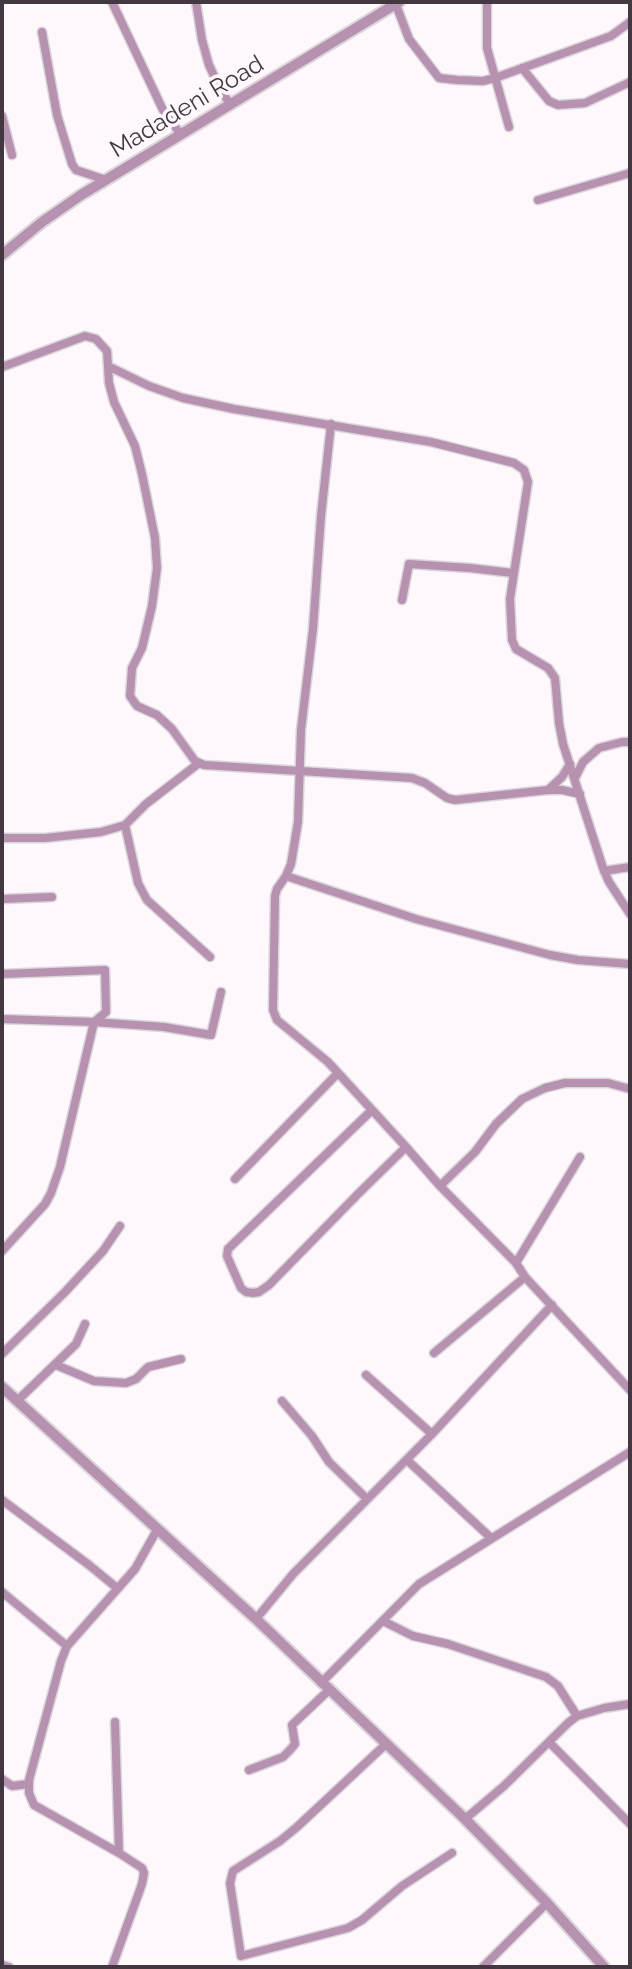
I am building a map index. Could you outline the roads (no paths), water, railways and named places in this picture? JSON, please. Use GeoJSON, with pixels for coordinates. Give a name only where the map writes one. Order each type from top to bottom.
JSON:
{"type":"FeatureCollection","features":[{"type":"Feature","properties":{"kind":"street"},"geometry":{"type":"LineString","coordinates":[[112,2],[163,110],[181,135]]}},
{"type":"Feature","properties":{"kind":"street"},"geometry":{"type":"LineString","coordinates":[[196,2],[209,65],[220,91],[230,105]]}},
{"type":"Feature","properties":{"kind":"street"},"geometry":{"type":"LineString","coordinates":[[396,2],[409,39],[439,78],[475,81],[495,78],[611,36],[630,22]]}},
{"type":"Feature","properties":{"kind":"street","name":"Madadeni Road"},"geometry":{"type":"LineString","coordinates":[[2,255],[41,222],[106,180],[396,2]]}},
{"type":"Feature","properties":{"kind":"street"},"geometry":{"type":"LineString","coordinates":[[487,2],[487,48],[509,127]]}},
{"type":"Feature","properties":{"kind":"street"},"geometry":{"type":"LineString","coordinates":[[42,32],[57,115],[72,164],[76,170],[106,180]]}},
{"type":"Feature","properties":{"kind":"street"},"geometry":{"type":"LineString","coordinates":[[522,68],[549,101],[558,105],[585,103],[630,82]]}},
{"type":"Feature","properties":{"kind":"street"},"geometry":{"type":"LineString","coordinates":[[2,116],[12,155]]}},
{"type":"Feature","properties":{"kind":"street"},"geometry":{"type":"LineString","coordinates":[[538,200],[630,173]]}},
{"type":"Feature","properties":{"kind":"street"},"geometry":{"type":"LineString","coordinates":[[2,367],[85,336],[96,340],[107,351],[109,383],[114,402],[135,446],[155,538],[157,568],[154,596],[142,648],[132,668],[130,696],[137,706],[157,715],[172,729],[190,756],[199,763],[412,778],[455,800],[548,790],[580,794]]}},
{"type":"Feature","properties":{"kind":"street"},"geometry":{"type":"LineString","coordinates":[[110,367],[149,386],[183,398],[431,442],[521,467],[527,474],[528,482],[510,599],[512,640],[516,649],[548,668],[555,678],[563,744],[604,871],[630,914]]}},
{"type":"Feature","properties":{"kind":"street"},"geometry":{"type":"LineString","coordinates":[[331,424],[302,730],[298,822],[291,864],[275,896],[273,1010],[277,1020],[314,1049],[338,1073],[440,1186],[516,1263],[525,1277],[630,1390]]}},
{"type":"Feature","properties":{"kind":"street"},"geometry":{"type":"LineString","coordinates":[[402,600],[409,564],[513,573]]}},
{"type":"Feature","properties":{"kind":"street"},"geometry":{"type":"LineString","coordinates":[[575,778],[583,762],[599,748],[630,742]]}},
{"type":"Feature","properties":{"kind":"street"},"geometry":{"type":"LineString","coordinates":[[2,838],[45,838],[125,825],[146,804],[199,763]]}},
{"type":"Feature","properties":{"kind":"street"},"geometry":{"type":"LineString","coordinates":[[548,790],[562,777],[570,764]]}},
{"type":"Feature","properties":{"kind":"street"},"geometry":{"type":"LineString","coordinates":[[125,825],[138,883],[147,900],[210,957]]}},
{"type":"Feature","properties":{"kind":"street"},"geometry":{"type":"LineString","coordinates":[[604,871],[630,867]]}},
{"type":"Feature","properties":{"kind":"street"},"geometry":{"type":"LineString","coordinates":[[286,876],[415,919],[523,948],[578,960],[630,964]]}},
{"type":"Feature","properties":{"kind":"street"},"geometry":{"type":"LineString","coordinates":[[2,899],[52,897]]}},
{"type":"Feature","properties":{"kind":"street"},"geometry":{"type":"LineString","coordinates":[[2,974],[105,970],[106,1012],[94,1022],[60,1167],[51,1193],[45,1204],[2,1251]]}},
{"type":"Feature","properties":{"kind":"street"},"geometry":{"type":"LineString","coordinates":[[2,1019],[164,1027],[211,1035],[221,992]]}},
{"type":"Feature","properties":{"kind":"street"},"geometry":{"type":"LineString","coordinates":[[235,1179],[338,1073]]}},
{"type":"Feature","properties":{"kind":"street"},"geometry":{"type":"LineString","coordinates":[[440,1186],[475,1152],[496,1124],[522,1099],[545,1088],[565,1083],[608,1083],[629,1087]]}},
{"type":"Feature","properties":{"kind":"street"},"geometry":{"type":"LineString","coordinates":[[372,1110],[228,1249],[227,1256],[242,1288],[253,1293],[269,1286],[406,1147]]}},
{"type":"Feature","properties":{"kind":"street"},"geometry":{"type":"LineString","coordinates":[[516,1263],[580,1157]]}},
{"type":"Feature","properties":{"kind":"street"},"geometry":{"type":"LineString","coordinates":[[2,1354],[103,1251],[120,1226]]}},
{"type":"Feature","properties":{"kind":"street"},"geometry":{"type":"LineString","coordinates":[[434,1353],[525,1277]]}},
{"type":"Feature","properties":{"kind":"street"},"geometry":{"type":"LineString","coordinates":[[256,1619],[293,1574],[407,1460],[552,1305]]}},
{"type":"Feature","properties":{"kind":"street"},"geometry":{"type":"LineString","coordinates":[[17,1401],[76,1344],[85,1324]]}},
{"type":"Feature","properties":{"kind":"street"},"geometry":{"type":"LineString","coordinates":[[56,1365],[94,1381],[126,1382],[136,1379],[148,1367],[181,1359]]}},
{"type":"Feature","properties":{"kind":"street"},"geometry":{"type":"LineString","coordinates":[[366,1375],[432,1434]]}},
{"type":"Feature","properties":{"kind":"street"},"geometry":{"type":"LineString","coordinates":[[2,1387],[256,1619],[465,1819],[547,1903],[600,1966]]}},
{"type":"Feature","properties":{"kind":"street"},"geometry":{"type":"LineString","coordinates":[[282,1401],[312,1436],[329,1462],[367,1499]]}},
{"type":"Feature","properties":{"kind":"street"},"geometry":{"type":"LineString","coordinates":[[249,1770],[283,1757],[290,1750],[295,1744],[292,1725],[395,1606],[419,1584],[630,1451]]}},
{"type":"Feature","properties":{"kind":"street"},"geometry":{"type":"LineString","coordinates":[[407,1460],[491,1538]]}},
{"type":"Feature","properties":{"kind":"street"},"geometry":{"type":"LineString","coordinates":[[2,1500],[117,1588]]}},
{"type":"Feature","properties":{"kind":"street"},"geometry":{"type":"LineString","coordinates":[[112,1967],[145,1877],[142,1868],[34,1805],[29,1784],[67,1646],[135,1569],[157,1530]]}},
{"type":"Feature","properties":{"kind":"street"},"geometry":{"type":"LineString","coordinates":[[2,1592],[67,1646]]}},
{"type":"Feature","properties":{"kind":"street"},"geometry":{"type":"LineString","coordinates":[[383,1621],[413,1636],[448,1644],[546,1677],[558,1686],[577,1716]]}},
{"type":"Feature","properties":{"kind":"street"},"geometry":{"type":"LineString","coordinates":[[465,1819],[504,1786],[577,1716],[630,1704]]}},
{"type":"Feature","properties":{"kind":"street"},"geometry":{"type":"LineString","coordinates":[[115,1722],[119,1853]]}},
{"type":"Feature","properties":{"kind":"street"},"geometry":{"type":"LineString","coordinates":[[549,1742],[630,1824]]}},
{"type":"Feature","properties":{"kind":"street"},"geometry":{"type":"LineString","coordinates":[[386,1744],[289,1834],[233,1871],[229,1883],[241,1956],[348,1928],[362,1920],[402,1886],[453,1853]]}},
{"type":"Feature","properties":{"kind":"street"},"geometry":{"type":"LineString","coordinates":[[2,1779],[12,1786],[29,1784]]}},
{"type":"Feature","properties":{"kind":"street"},"geometry":{"type":"LineString","coordinates":[[484,1967],[547,1903]]}},
{"type":"Feature","properties":{"kind":"street"},"geometry":{"type":"LineString","coordinates":[[2,1965],[9,1967]]}}]}
